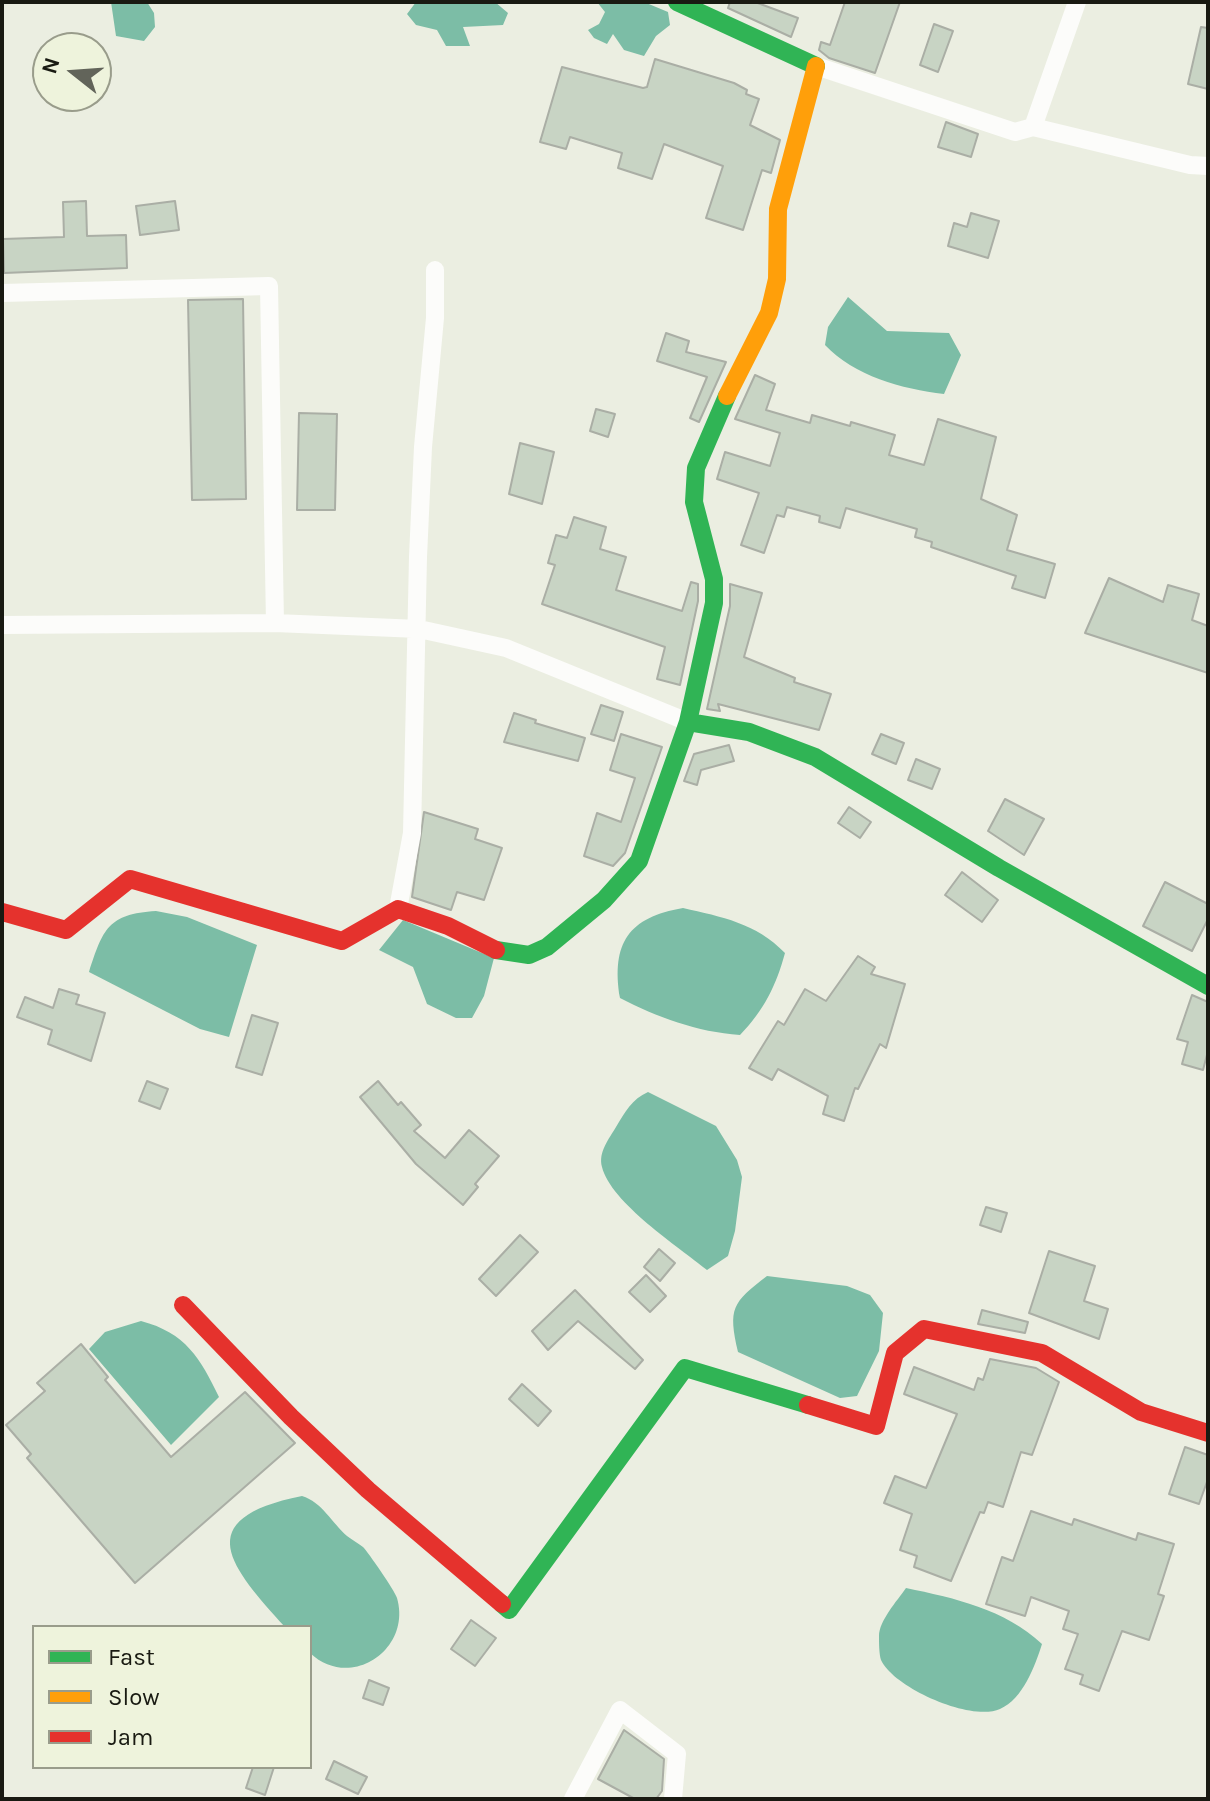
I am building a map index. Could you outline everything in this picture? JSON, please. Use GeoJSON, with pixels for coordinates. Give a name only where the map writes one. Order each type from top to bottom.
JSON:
{"type":"FeatureCollection","features":[{"type":"Feature","properties":{"kind":"street"},"geometry":{"type":"LineString","coordinates":[[677,2],[816,66],[989,125],[1015,132],[1033,127],[1190,165],[1208,166]]}},
{"type":"Feature","properties":{"kind":"street"},"geometry":{"type":"LineString","coordinates":[[1033,127],[1077,2]]}},
{"type":"Feature","properties":{"kind":"street"},"geometry":{"type":"LineString","coordinates":[[2,912],[66,930],[130,879],[182,890],[296,932],[342,941],[398,909],[448,926],[501,952],[529,955],[547,947],[604,900],[639,861],[688,722],[714,603],[714,579],[694,502],[696,468],[735,379],[769,313],[777,279],[778,209],[816,66]]}},
{"type":"Feature","properties":{"kind":"street"},"geometry":{"type":"LineString","coordinates":[[398,909],[412,833],[422,462],[435,318],[435,270]]}},
{"type":"Feature","properties":{"kind":"street"},"geometry":{"type":"LineString","coordinates":[[2,293],[269,286],[275,623]]}},
{"type":"Feature","properties":{"kind":"street"},"geometry":{"type":"LineString","coordinates":[[2,625],[275,623],[419,629],[506,648],[688,722],[749,732],[815,757],[999,868],[1208,986]]}},
{"type":"Feature","properties":{"kind":"street"},"geometry":{"type":"LineString","coordinates":[[183,1305],[291,1417],[357,1479],[509,1610],[685,1368],[876,1426],[895,1353],[924,1329],[1042,1353],[1141,1412],[1208,1433]]}},
{"type":"Feature","properties":{"kind":"street"},"geometry":{"type":"LineString","coordinates":[[573,1799],[620,1710],[677,1754],[673,1799]]}},
{"type":"Feature","properties":{"kind":"shaded area"},"geometry":{"type":"Polygon","coordinates":[[[111,2],[147,2],[154,13],[155,27],[144,41],[116,36],[111,2]]]}},
{"type":"Feature","properties":{"kind":"shaded area"},"geometry":{"type":"Polygon","coordinates":[[[416,2],[495,2],[508,13],[503,25],[463,27],[470,46],[446,46],[437,30],[416,25],[407,14],[416,2]]]}},
{"type":"Feature","properties":{"kind":"shaded area"},"geometry":{"type":"Polygon","coordinates":[[[597,2],[644,2],[668,12],[670,25],[656,36],[644,56],[624,50],[613,34],[607,44],[594,38],[588,30],[599,24],[605,12],[597,2]]]}},
{"type":"Feature","properties":{"kind":"shaded area"},"geometry":{"type":"Polygon","coordinates":[[[848,297],[887,331],[949,333],[961,355],[944,394],[912,389],[864,373],[825,345],[828,327],[848,297]]]}},
{"type":"Feature","properties":{"kind":"shaded area"},"geometry":{"type":"Polygon","coordinates":[[[683,908],[725,918],[750,928],[785,953],[768,997],[740,1035],[708,1031],[678,1022],[620,998],[618,962],[628,936],[649,918],[683,908]]]}},
{"type":"Feature","properties":{"kind":"shaded area"},"geometry":{"type":"Polygon","coordinates":[[[156,911],[187,917],[257,945],[229,1037],[200,1029],[89,972],[110,926],[127,916],[156,911]]]}},
{"type":"Feature","properties":{"kind":"shaded area"},"geometry":{"type":"Polygon","coordinates":[[[403,920],[494,958],[484,996],[472,1018],[456,1018],[427,1004],[413,967],[379,950],[403,920]]]}},
{"type":"Feature","properties":{"kind":"shaded area"},"geometry":{"type":"Polygon","coordinates":[[[648,1092],[716,1126],[737,1160],[742,1177],[735,1231],[728,1256],[707,1270],[632,1209],[608,1181],[602,1167],[603,1151],[619,1121],[633,1102],[648,1092]]]}},
{"type":"Feature","properties":{"kind":"shaded area"},"geometry":{"type":"Polygon","coordinates":[[[767,1276],[847,1286],[870,1295],[883,1313],[879,1351],[857,1396],[840,1398],[738,1352],[733,1325],[736,1308],[746,1293],[767,1276]]]}},
{"type":"Feature","properties":{"kind":"shaded area"},"geometry":{"type":"Polygon","coordinates":[[[141,1321],[170,1332],[190,1349],[219,1397],[171,1445],[89,1349],[105,1332],[141,1321]]]}},
{"type":"Feature","properties":{"kind":"shaded area"},"geometry":{"type":"Polygon","coordinates":[[[302,1496],[309,1499],[347,1536],[363,1547],[381,1572],[397,1598],[399,1617],[395,1634],[387,1648],[374,1659],[359,1666],[343,1668],[326,1664],[312,1654],[312,1625],[283,1625],[249,1585],[230,1548],[232,1532],[243,1518],[266,1506],[302,1496]]]}},
{"type":"Feature","properties":{"kind":"shaded area"},"geometry":{"type":"Polygon","coordinates":[[[906,1588],[960,1601],[995,1614],[1028,1632],[1042,1644],[1032,1672],[1015,1698],[1000,1709],[971,1711],[934,1700],[889,1671],[880,1657],[880,1630],[906,1588]]]}},
{"type":"Feature","properties":{"kind":"building"},"geometry":{"type":"Polygon","coordinates":[[[730,2],[755,2],[798,18],[791,37],[728,8],[730,2]]]}},
{"type":"Feature","properties":{"kind":"building"},"geometry":{"type":"Polygon","coordinates":[[[845,2],[900,2],[875,73],[829,58],[819,50],[821,42],[830,45],[845,2]]]}},
{"type":"Feature","properties":{"kind":"building"},"geometry":{"type":"Polygon","coordinates":[[[934,24],[953,31],[938,72],[920,65],[934,24]]]}},
{"type":"Feature","properties":{"kind":"building"},"geometry":{"type":"Polygon","coordinates":[[[1201,27],[1208,28],[1208,89],[1188,84],[1201,27]]]}},
{"type":"Feature","properties":{"kind":"building"},"geometry":{"type":"Polygon","coordinates":[[[655,59],[734,83],[747,90],[746,94],[759,99],[750,125],[780,140],[771,173],[762,170],[743,230],[706,218],[723,166],[664,144],[652,179],[618,168],[622,153],[570,137],[566,149],[540,142],[562,67],[643,88],[647,87],[655,59]]]}},
{"type":"Feature","properties":{"kind":"building"},"geometry":{"type":"Polygon","coordinates":[[[946,122],[978,134],[971,157],[938,147],[946,122]]]}},
{"type":"Feature","properties":{"kind":"building"},"geometry":{"type":"Polygon","coordinates":[[[86,201],[87,236],[126,235],[127,268],[4,273],[3,239],[64,237],[63,202],[86,201]]]}},
{"type":"Feature","properties":{"kind":"building"},"geometry":{"type":"Polygon","coordinates":[[[175,201],[179,230],[140,235],[136,206],[175,201]]]}},
{"type":"Feature","properties":{"kind":"building"},"geometry":{"type":"Polygon","coordinates":[[[971,213],[999,221],[988,258],[948,246],[954,223],[967,227],[971,213]]]}},
{"type":"Feature","properties":{"kind":"building"},"geometry":{"type":"Polygon","coordinates":[[[243,299],[246,499],[192,500],[188,300],[243,299]]]}},
{"type":"Feature","properties":{"kind":"building"},"geometry":{"type":"Polygon","coordinates":[[[666,333],[689,341],[686,352],[726,362],[699,422],[690,418],[707,377],[657,361],[666,333]]]}},
{"type":"Feature","properties":{"kind":"building"},"geometry":{"type":"Polygon","coordinates":[[[755,375],[775,384],[766,410],[810,423],[812,415],[850,426],[851,422],[895,435],[889,455],[924,465],[938,419],[996,437],[981,499],[1017,515],[1007,550],[1055,564],[1045,598],[1012,588],[1016,576],[931,547],[932,542],[915,537],[917,529],[846,508],[840,528],[819,522],[820,516],[787,507],[784,517],[777,515],[764,553],[741,545],[759,493],[717,479],[725,452],[770,466],[780,433],[735,419],[755,375]]]}},
{"type":"Feature","properties":{"kind":"building"},"geometry":{"type":"Polygon","coordinates":[[[596,409],[615,414],[608,437],[590,431],[596,409]]]}},
{"type":"Feature","properties":{"kind":"building"},"geometry":{"type":"Polygon","coordinates":[[[299,413],[337,414],[335,510],[297,510],[299,413]]]}},
{"type":"Feature","properties":{"kind":"building"},"geometry":{"type":"Polygon","coordinates":[[[520,443],[554,452],[542,504],[509,494],[520,443]]]}},
{"type":"Feature","properties":{"kind":"building"},"geometry":{"type":"Polygon","coordinates":[[[574,517],[606,527],[600,549],[626,557],[616,590],[682,611],[691,582],[698,584],[698,601],[680,685],[657,679],[665,647],[542,604],[555,565],[548,563],[556,535],[567,538],[574,517]]]}},
{"type":"Feature","properties":{"kind":"building"},"geometry":{"type":"Polygon","coordinates":[[[1109,578],[1163,602],[1168,585],[1199,594],[1192,620],[1208,626],[1208,673],[1085,633],[1109,578]]]}},
{"type":"Feature","properties":{"kind":"building"},"geometry":{"type":"Polygon","coordinates":[[[730,584],[762,593],[744,657],[795,678],[794,682],[831,694],[819,730],[718,704],[720,711],[707,709],[730,606],[730,584]]]}},
{"type":"Feature","properties":{"kind":"building"},"geometry":{"type":"Polygon","coordinates":[[[601,705],[623,712],[614,741],[591,734],[601,705]]]}},
{"type":"Feature","properties":{"kind":"building"},"geometry":{"type":"Polygon","coordinates":[[[514,713],[536,720],[535,723],[585,738],[578,761],[504,742],[514,713]]]}},
{"type":"Feature","properties":{"kind":"building"},"geometry":{"type":"Polygon","coordinates":[[[621,734],[662,747],[625,853],[613,866],[584,856],[597,813],[621,822],[635,778],[610,770],[621,734]]]}},
{"type":"Feature","properties":{"kind":"building"},"geometry":{"type":"Polygon","coordinates":[[[881,734],[904,743],[896,764],[872,754],[881,734]]]}},
{"type":"Feature","properties":{"kind":"building"},"geometry":{"type":"Polygon","coordinates":[[[729,745],[734,761],[701,770],[697,785],[684,781],[694,754],[729,745]]]}},
{"type":"Feature","properties":{"kind":"building"},"geometry":{"type":"Polygon","coordinates":[[[916,759],[940,769],[932,789],[908,780],[916,759]]]}},
{"type":"Feature","properties":{"kind":"building"},"geometry":{"type":"Polygon","coordinates":[[[1005,799],[1044,819],[1024,855],[988,831],[1005,799]]]}},
{"type":"Feature","properties":{"kind":"building"},"geometry":{"type":"Polygon","coordinates":[[[849,807],[871,822],[860,838],[838,823],[849,807]]]}},
{"type":"Feature","properties":{"kind":"building"},"geometry":{"type":"Polygon","coordinates":[[[424,812],[478,829],[475,839],[502,848],[484,900],[457,892],[451,910],[412,897],[424,812]]]}},
{"type":"Feature","properties":{"kind":"building"},"geometry":{"type":"Polygon","coordinates":[[[962,872],[998,900],[982,922],[945,895],[962,872]]]}},
{"type":"Feature","properties":{"kind":"building"},"geometry":{"type":"Polygon","coordinates":[[[1165,882],[1208,904],[1208,919],[1192,951],[1143,926],[1165,882]]]}},
{"type":"Feature","properties":{"kind":"building"},"geometry":{"type":"Polygon","coordinates":[[[858,956],[875,967],[871,974],[905,984],[886,1048],[880,1044],[858,1089],[855,1088],[844,1121],[823,1114],[828,1096],[778,1069],[772,1080],[749,1068],[778,1021],[784,1025],[805,989],[826,1001],[858,956]]]}},
{"type":"Feature","properties":{"kind":"building"},"geometry":{"type":"Polygon","coordinates":[[[59,989],[79,995],[76,1004],[105,1013],[91,1061],[48,1044],[52,1030],[17,1017],[25,997],[53,1008],[59,989]]]}},
{"type":"Feature","properties":{"kind":"building"},"geometry":{"type":"Polygon","coordinates":[[[1192,995],[1208,1002],[1208,1051],[1203,1070],[1182,1064],[1188,1042],[1177,1039],[1192,995]]]}},
{"type":"Feature","properties":{"kind":"building"},"geometry":{"type":"Polygon","coordinates":[[[252,1015],[278,1023],[262,1075],[236,1067],[252,1015]]]}},
{"type":"Feature","properties":{"kind":"building"},"geometry":{"type":"Polygon","coordinates":[[[147,1081],[168,1089],[160,1109],[139,1101],[147,1081]]]}},
{"type":"Feature","properties":{"kind":"building"},"geometry":{"type":"Polygon","coordinates":[[[378,1081],[398,1105],[401,1102],[421,1125],[414,1131],[445,1158],[469,1130],[499,1156],[475,1184],[478,1187],[463,1205],[416,1164],[360,1097],[378,1081]]]}},
{"type":"Feature","properties":{"kind":"building"},"geometry":{"type":"Polygon","coordinates":[[[986,1207],[1007,1213],[1001,1232],[980,1225],[986,1207]]]}},
{"type":"Feature","properties":{"kind":"building"},"geometry":{"type":"Polygon","coordinates":[[[520,1235],[538,1252],[496,1296],[479,1279],[520,1235]]]}},
{"type":"Feature","properties":{"kind":"building"},"geometry":{"type":"Polygon","coordinates":[[[659,1249],[675,1263],[660,1281],[644,1267],[659,1249]]]}},
{"type":"Feature","properties":{"kind":"building"},"geometry":{"type":"Polygon","coordinates":[[[1049,1251],[1095,1266],[1084,1301],[1108,1309],[1099,1339],[1029,1313],[1049,1251]]]}},
{"type":"Feature","properties":{"kind":"building"},"geometry":{"type":"Polygon","coordinates":[[[646,1275],[666,1296],[650,1312],[629,1292],[646,1275]]]}},
{"type":"Feature","properties":{"kind":"building"},"geometry":{"type":"Polygon","coordinates":[[[575,1290],[643,1360],[635,1369],[578,1321],[548,1350],[532,1331],[575,1290]]]}},
{"type":"Feature","properties":{"kind":"building"},"geometry":{"type":"Polygon","coordinates":[[[982,1310],[1028,1322],[1025,1333],[978,1324],[982,1310]]]}},
{"type":"Feature","properties":{"kind":"building"},"geometry":{"type":"Polygon","coordinates":[[[81,1344],[108,1377],[105,1380],[171,1457],[245,1392],[295,1443],[135,1583],[27,1458],[31,1454],[6,1425],[45,1391],[37,1383],[81,1344]]]}},
{"type":"Feature","properties":{"kind":"building"},"geometry":{"type":"Polygon","coordinates":[[[990,1359],[1036,1368],[1059,1382],[1032,1455],[1021,1452],[1003,1507],[988,1502],[984,1513],[980,1512],[951,1581],[914,1567],[917,1556],[900,1550],[912,1514],[884,1503],[895,1476],[926,1488],[957,1414],[904,1394],[914,1367],[974,1390],[978,1378],[983,1380],[990,1359]]]}},
{"type":"Feature","properties":{"kind":"building"},"geometry":{"type":"Polygon","coordinates":[[[522,1384],[551,1411],[538,1426],[509,1399],[522,1384]]]}},
{"type":"Feature","properties":{"kind":"building"},"geometry":{"type":"Polygon","coordinates":[[[1185,1447],[1208,1455],[1208,1479],[1199,1504],[1169,1494],[1185,1447]]]}},
{"type":"Feature","properties":{"kind":"building"},"geometry":{"type":"Polygon","coordinates":[[[1031,1511],[1072,1525],[1074,1519],[1136,1540],[1138,1533],[1174,1544],[1158,1594],[1164,1596],[1149,1640],[1122,1631],[1099,1691],[1080,1684],[1083,1675],[1065,1669],[1078,1634],[1063,1629],[1069,1611],[1031,1597],[1025,1616],[986,1604],[1002,1557],[1013,1561],[1031,1511]]]}},
{"type":"Feature","properties":{"kind":"building"},"geometry":{"type":"Polygon","coordinates":[[[471,1620],[496,1638],[475,1666],[451,1649],[471,1620]]]}},
{"type":"Feature","properties":{"kind":"building"},"geometry":{"type":"Polygon","coordinates":[[[369,1680],[389,1688],[383,1705],[363,1698],[369,1680]]]}},
{"type":"Feature","properties":{"kind":"building"},"geometry":{"type":"Polygon","coordinates":[[[624,1730],[664,1759],[662,1791],[656,1799],[635,1799],[598,1779],[624,1730]]]}},
{"type":"Feature","properties":{"kind":"building"},"geometry":{"type":"Polygon","coordinates":[[[334,1761],[367,1777],[358,1794],[326,1779],[334,1761]]]}},
{"type":"Feature","properties":{"kind":"building"},"geometry":{"type":"Polygon","coordinates":[[[252,1769],[273,1769],[265,1795],[246,1788],[252,1769]]]}},
{"type":"Feature","properties":{"kind":"traffic: fast"},"geometry":{"type":"LineString","coordinates":[[677,2],[816,66]]}},
{"type":"Feature","properties":{"kind":"traffic: fast"},"geometry":{"type":"LineString","coordinates":[[496,950],[529,955],[547,947],[604,900],[639,861],[688,722],[714,603],[714,579],[694,502],[696,468],[727,396]]}},
{"type":"Feature","properties":{"kind":"traffic: fast"},"geometry":{"type":"LineString","coordinates":[[688,722],[749,732],[815,757],[999,868],[1208,986]]}},
{"type":"Feature","properties":{"kind":"traffic: fast"},"geometry":{"type":"LineString","coordinates":[[502,1604],[509,1610],[685,1368],[808,1405]]}},
{"type":"Feature","properties":{"kind":"traffic: slow"},"geometry":{"type":"LineString","coordinates":[[727,396],[769,313],[777,279],[778,209],[816,66]]}},
{"type":"Feature","properties":{"kind":"traffic: jam"},"geometry":{"type":"LineString","coordinates":[[2,912],[66,930],[130,879],[342,941],[398,909],[448,926],[496,950]]}},
{"type":"Feature","properties":{"kind":"traffic: jam"},"geometry":{"type":"LineString","coordinates":[[183,1305],[291,1417],[368,1490],[502,1604]]}},
{"type":"Feature","properties":{"kind":"traffic: jam"},"geometry":{"type":"LineString","coordinates":[[808,1405],[876,1426],[895,1353],[924,1329],[1042,1353],[1141,1412],[1208,1433]]}}]}
